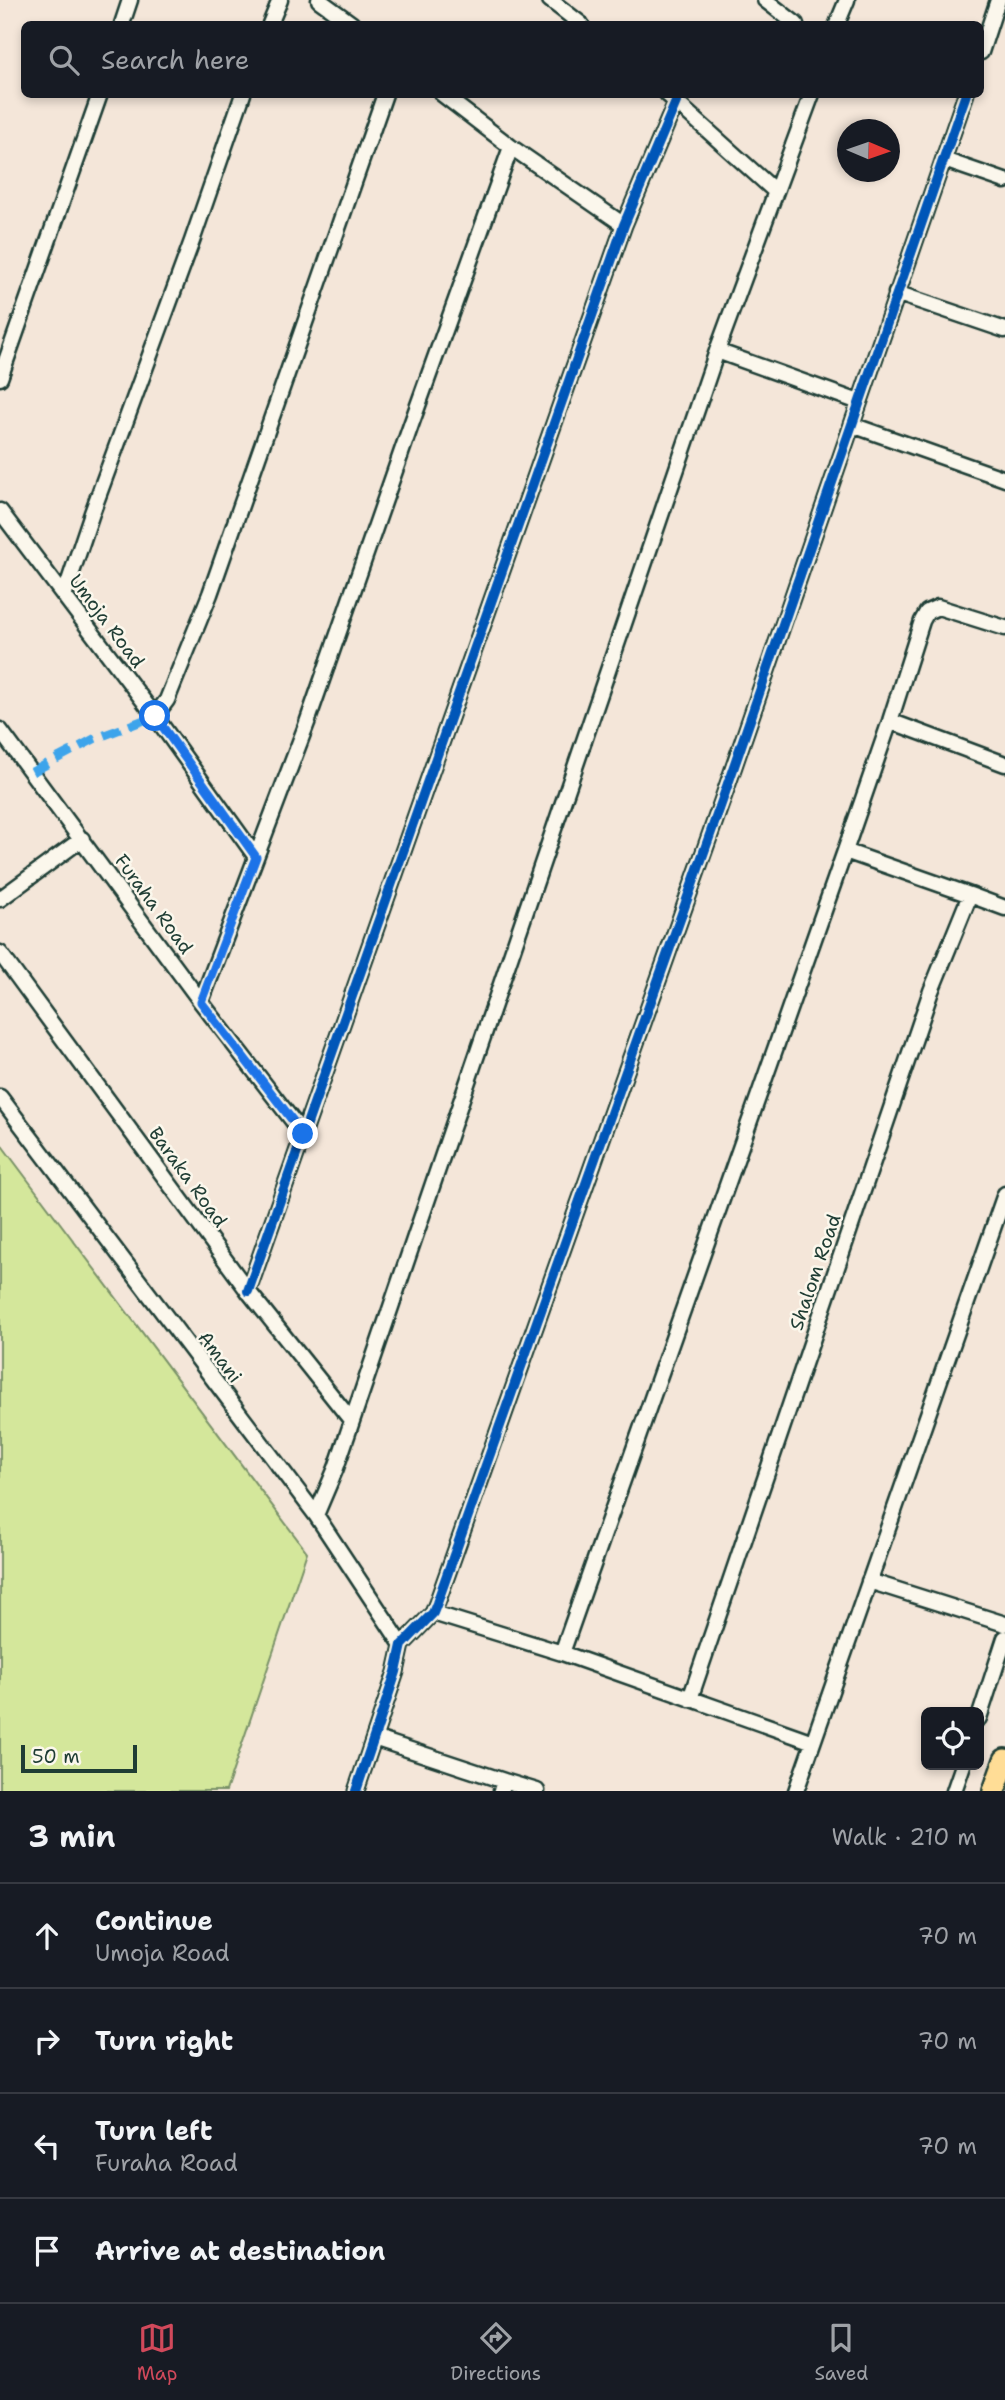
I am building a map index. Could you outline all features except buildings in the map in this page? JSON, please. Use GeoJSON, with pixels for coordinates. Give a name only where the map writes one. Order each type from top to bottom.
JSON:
{"type":"FeatureCollection","features":[{"type":"Feature","properties":{"kind":"main road"},"geometry":{"type":"LineString","coordinates":[[994,1791],[1005,1760]]}},
{"type":"Feature","properties":{"kind":"street"},"geometry":{"type":"LineString","coordinates":[[123,21],[130,0]]}},
{"type":"Feature","properties":{"kind":"street"},"geometry":{"type":"LineString","coordinates":[[271,21],[280,0]]}},
{"type":"Feature","properties":{"kind":"street"},"geometry":{"type":"LineString","coordinates":[[319,0],[348,21]]}},
{"type":"Feature","properties":{"kind":"street"},"geometry":{"type":"LineString","coordinates":[[550,0],[577,21]]}},
{"type":"Feature","properties":{"kind":"street"},"geometry":{"type":"LineString","coordinates":[[765,0],[792,21]]}},
{"type":"Feature","properties":{"kind":"street"},"geometry":{"type":"LineString","coordinates":[[839,21],[847,0]]}},
{"type":"Feature","properties":{"kind":"street"},"geometry":{"type":"LineString","coordinates":[[984,43],[998,0]]}},
{"type":"Feature","properties":{"kind":"street"},"geometry":{"type":"LineString","coordinates":[[0,378],[99,98]]}},
{"type":"Feature","properties":{"kind":"street"},"geometry":{"type":"LineString","coordinates":[[64,596],[242,98]]}},
{"type":"Feature","properties":{"kind":"street"},"geometry":{"type":"LineString","coordinates":[[155,716],[167,700],[210,594],[384,98]]}},
{"type":"Feature","properties":{"kind":"street"},"geometry":{"type":"LineString","coordinates":[[447,98],[511,147],[624,225]]}},
{"type":"Feature","properties":{"kind":"street"},"geometry":{"type":"LineString","coordinates":[[248,1292],[624,225],[672,98],[776,192]]}},
{"type":"Feature","properties":{"kind":"street"},"geometry":{"type":"LineString","coordinates":[[316,1515],[336,1468],[717,351],[811,98]]}},
{"type":"Feature","properties":{"kind":"street"},"geometry":{"type":"LineString","coordinates":[[356,1791],[396,1672],[402,1645],[433,1614],[722,801],[965,98]]}},
{"type":"Feature","properties":{"kind":"street"},"geometry":{"type":"LineString","coordinates":[[201,1002],[307,723],[511,147]]}},
{"type":"Feature","properties":{"kind":"street"},"geometry":{"type":"LineString","coordinates":[[944,160],[1005,181]]}},
{"type":"Feature","properties":{"kind":"street"},"geometry":{"type":"LineString","coordinates":[[896,293],[1005,330]]}},
{"type":"Feature","properties":{"kind":"street"},"geometry":{"type":"LineString","coordinates":[[717,351],[859,402]]}},
{"type":"Feature","properties":{"kind":"street"},"geometry":{"type":"LineString","coordinates":[[852,425],[1005,479]]}},
{"type":"Feature","properties":{"kind":"street","name":"Umoja Road"},"geometry":{"type":"LineString","coordinates":[[0,511],[155,716],[256,857]]}},
{"type":"Feature","properties":{"kind":"street"},"geometry":{"type":"LineString","coordinates":[[562,1653],[845,851],[922,621],[933,608],[944,608],[1005,628]]}},
{"type":"Feature","properties":{"kind":"street"},"geometry":{"type":"LineString","coordinates":[[890,721],[1005,764]]}},
{"type":"Feature","properties":{"kind":"street","name":"Furaha Road"},"geometry":{"type":"LineString","coordinates":[[0,730],[201,1002],[303,1134]]}},
{"type":"Feature","properties":{"kind":"street"},"geometry":{"type":"LineString","coordinates":[[0,899],[82,839]]}},
{"type":"Feature","properties":{"kind":"street"},"geometry":{"type":"LineString","coordinates":[[845,851],[1005,908]]}},
{"type":"Feature","properties":{"kind":"street","name":"Shalom Road"},"geometry":{"type":"LineString","coordinates":[[690,1699],[931,991],[970,895]]}},
{"type":"Feature","properties":{"kind":"street","name":"Baraka Road"},"geometry":{"type":"LineString","coordinates":[[0,953],[248,1292],[351,1420]]}},
{"type":"Feature","properties":{"kind":"street","name":"Amani"},"geometry":{"type":"LineString","coordinates":[[0,1097],[316,1515],[402,1645]]}},
{"type":"Feature","properties":{"kind":"street"},"geometry":{"type":"LineString","coordinates":[[796,1791],[1005,1194]]}},
{"type":"Feature","properties":{"kind":"street"},"geometry":{"type":"LineString","coordinates":[[869,1581],[1005,1624]]}},
{"type":"Feature","properties":{"kind":"street"},"geometry":{"type":"LineString","coordinates":[[433,1614],[562,1653],[813,1742]]}},
{"type":"Feature","properties":{"kind":"street"},"geometry":{"type":"LineString","coordinates":[[983,1707],[1005,1638]]}},
{"type":"Feature","properties":{"kind":"street"},"geometry":{"type":"LineString","coordinates":[[374,1738],[503,1786],[537,1791]]}},
{"type":"Feature","properties":{"kind":"street"},"geometry":{"type":"LineString","coordinates":[[954,1791],[961,1770]]}},
{"type":"Feature","properties":{"kind":"green space"},"geometry":{"type":"Polygon","coordinates":[[[0,1143],[307,1552],[226,1791],[0,1791],[0,1143]]]}},
{"type":"Feature","properties":{"kind":"marked path"},"geometry":{"type":"LineString","coordinates":[[32,772],[94,739],[155,716]]}},
{"type":"Feature","properties":{"kind":"cycle path"},"geometry":{"type":"LineString","coordinates":[[356,1791],[396,1672],[402,1645],[433,1613],[437,1603],[722,801],[965,98]]}},
{"type":"Feature","properties":{"kind":"cycle path"},"geometry":{"type":"LineString","coordinates":[[248,1291],[624,225],[676,102]]}},
{"type":"Feature","properties":{"kind":"route"},"geometry":{"type":"LineString","coordinates":[[155,716],[256,857],[201,1002],[303,1134]]}}]}
